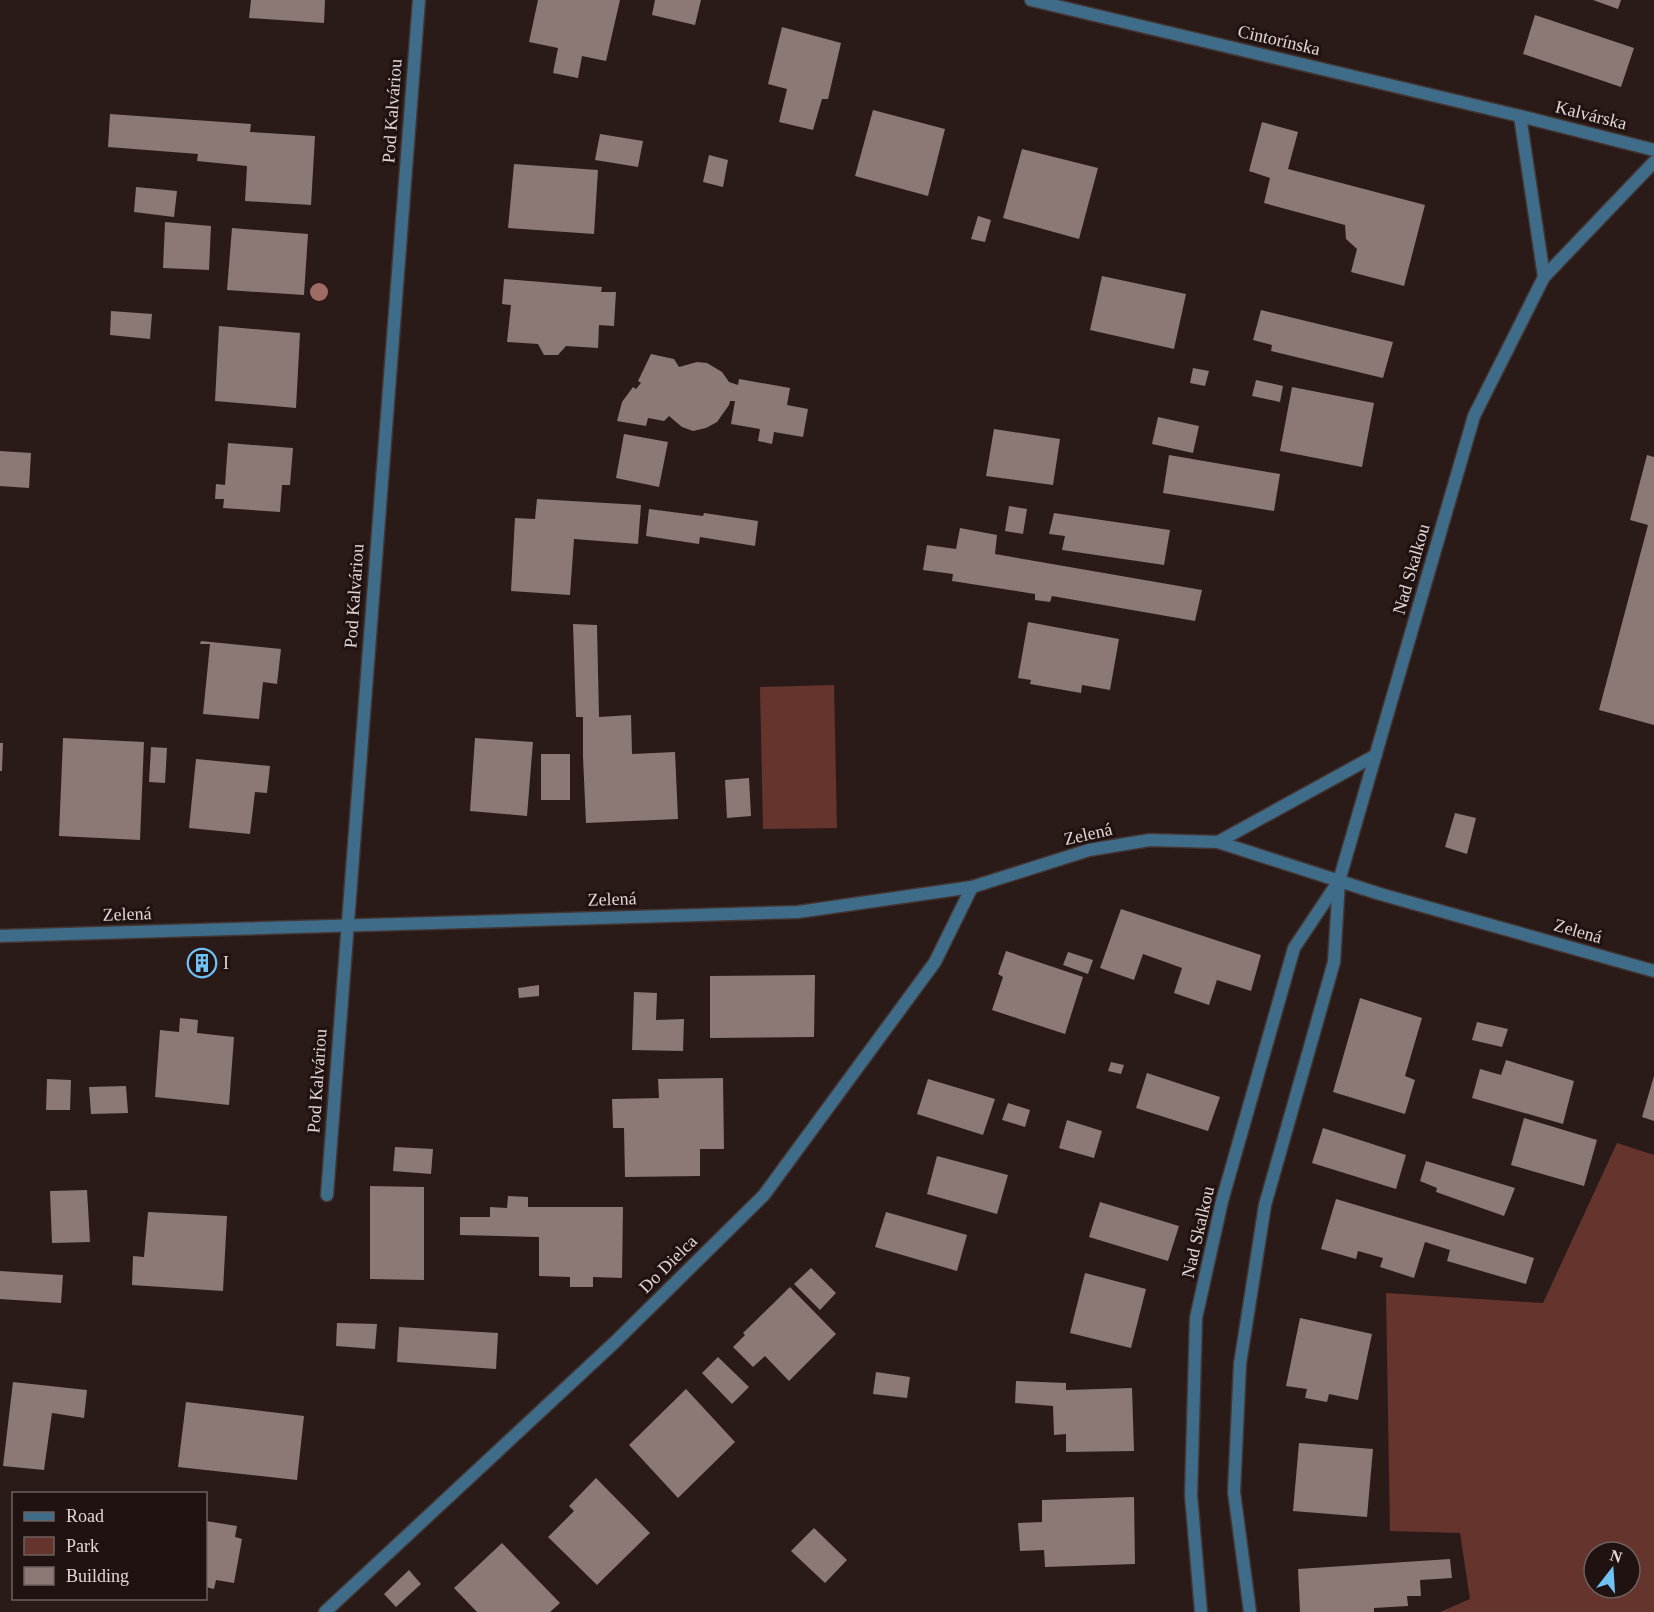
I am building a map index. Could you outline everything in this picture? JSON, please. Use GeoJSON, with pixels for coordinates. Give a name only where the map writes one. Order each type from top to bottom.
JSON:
{"type":"FeatureCollection","features":[{"type":"Feature","properties":{"kind":"street","name":"Pod Kalváriou"},"geometry":{"type":"LineString","coordinates":[[327,1195],[419,0]]}},
{"type":"Feature","properties":{"kind":"street","name":"Cintorínska"},"geometry":{"type":"LineString","coordinates":[[1030,0],[1520,116]]}},
{"type":"Feature","properties":{"kind":"street","name":"Kalvárska"},"geometry":{"type":"LineString","coordinates":[[1520,116],[1654,150]]}},
{"type":"Feature","properties":{"kind":"street"},"geometry":{"type":"LineString","coordinates":[[1520,116],[1544,277]]}},
{"type":"Feature","properties":{"kind":"street","name":"Nad Skalkou"},"geometry":{"type":"LineString","coordinates":[[1250,1612],[1234,1492],[1240,1364],[1265,1205],[1334,962],[1339,881],[1473,416],[1544,277],[1654,162]]}},
{"type":"Feature","properties":{"kind":"street"},"geometry":{"type":"LineString","coordinates":[[1218,842],[1376,755]]}},
{"type":"Feature","properties":{"kind":"street","name":"Zelená"},"geometry":{"type":"LineString","coordinates":[[0,936],[798,912],[972,887],[1089,850],[1150,840],[1218,842],[1391,898],[1654,971]]}},
{"type":"Feature","properties":{"kind":"street","name":"Nad Skalkou"},"geometry":{"type":"LineString","coordinates":[[1201,1612],[1191,1495],[1196,1318],[1222,1200],[1294,948],[1339,881]]}},
{"type":"Feature","properties":{"kind":"street","name":"Do Dielca"},"geometry":{"type":"LineString","coordinates":[[325,1612],[615,1342],[764,1195],[935,962],[972,887]]}},
{"type":"Feature","properties":{"kind":"green space"},"geometry":{"type":"Polygon","coordinates":[[[834,685],[837,828],[763,829],[760,687],[834,685]]]}},
{"type":"Feature","properties":{"kind":"green space"},"geometry":{"type":"Polygon","coordinates":[[[1617,1143],[1654,1155],[1654,1612],[1440,1612],[1470,1599],[1460,1533],[1390,1531],[1386,1293],[1543,1303],[1617,1143]]]}},
{"type":"Feature","properties":{"kind":"building"},"geometry":{"type":"Polygon","coordinates":[[[251,0],[325,0],[324,23],[249,18],[251,0]]]}},
{"type":"Feature","properties":{"kind":"building"},"geometry":{"type":"Polygon","coordinates":[[[538,0],[620,0],[606,61],[582,56],[578,78],[553,73],[558,48],[529,42],[538,0]]]}},
{"type":"Feature","properties":{"kind":"building"},"geometry":{"type":"Polygon","coordinates":[[[655,0],[701,0],[695,25],[652,15],[655,0]]]}},
{"type":"Feature","properties":{"kind":"building"},"geometry":{"type":"Polygon","coordinates":[[[1593,0],[1621,0],[1618,9],[1593,0]]]}},
{"type":"Feature","properties":{"kind":"building"},"geometry":{"type":"Polygon","coordinates":[[[1535,15],[1634,48],[1621,87],[1523,54],[1535,15]]]}},
{"type":"Feature","properties":{"kind":"building"},"geometry":{"type":"Polygon","coordinates":[[[782,27],[841,43],[828,99],[822,99],[813,130],[779,122],[787,89],[768,84],[782,27]]]}},
{"type":"Feature","properties":{"kind":"building"},"geometry":{"type":"Polygon","coordinates":[[[873,110],[945,129],[928,196],[855,176],[873,110]]]}},
{"type":"Feature","properties":{"kind":"building"},"geometry":{"type":"Polygon","coordinates":[[[110,114],[251,124],[250,132],[315,136],[311,205],[245,201],[247,166],[197,161],[198,154],[108,147],[110,114]]]}},
{"type":"Feature","properties":{"kind":"building"},"geometry":{"type":"Polygon","coordinates":[[[1262,122],[1298,132],[1288,169],[1425,205],[1404,286],[1351,272],[1357,249],[1346,239],[1345,225],[1264,203],[1270,178],[1249,171],[1262,122]]]}},
{"type":"Feature","properties":{"kind":"building"},"geometry":{"type":"Polygon","coordinates":[[[600,134],[643,141],[638,167],[595,160],[600,134]]]}},
{"type":"Feature","properties":{"kind":"building"},"geometry":{"type":"Polygon","coordinates":[[[1022,149],[1098,168],[1079,239],[1003,218],[1022,149]]]}},
{"type":"Feature","properties":{"kind":"building"},"geometry":{"type":"Polygon","coordinates":[[[709,155],[728,160],[723,187],[703,182],[709,155]]]}},
{"type":"Feature","properties":{"kind":"building"},"geometry":{"type":"Polygon","coordinates":[[[514,164],[598,170],[594,234],[508,228],[514,164]]]}},
{"type":"Feature","properties":{"kind":"building"},"geometry":{"type":"Polygon","coordinates":[[[136,187],[177,191],[174,217],[134,212],[136,187]]]}},
{"type":"Feature","properties":{"kind":"building"},"geometry":{"type":"Polygon","coordinates":[[[978,216],[991,220],[985,242],[971,239],[978,216]]]}},
{"type":"Feature","properties":{"kind":"building"},"geometry":{"type":"Polygon","coordinates":[[[165,222],[211,226],[209,270],[163,268],[165,222]]]}},
{"type":"Feature","properties":{"kind":"building"},"geometry":{"type":"Polygon","coordinates":[[[232,228],[308,234],[304,295],[227,290],[232,228]]]}},
{"type":"Feature","properties":{"kind":"building"},"geometry":{"type":"Polygon","coordinates":[[[1102,276],[1186,294],[1174,349],[1090,330],[1102,276]]]}},
{"type":"Feature","properties":{"kind":"building"},"geometry":{"type":"Polygon","coordinates":[[[504,279],[602,287],[601,292],[616,292],[614,326],[599,325],[598,348],[566,346],[558,355],[544,355],[538,344],[507,342],[511,305],[502,304],[504,279]]]}},
{"type":"Feature","properties":{"kind":"building"},"geometry":{"type":"Polygon","coordinates":[[[1261,310],[1393,342],[1383,378],[1271,351],[1272,345],[1253,340],[1261,310]]]}},
{"type":"Feature","properties":{"kind":"building"},"geometry":{"type":"Polygon","coordinates":[[[111,311],[152,314],[150,339],[110,335],[111,311]]]}},
{"type":"Feature","properties":{"kind":"building"},"geometry":{"type":"Polygon","coordinates":[[[219,326],[300,333],[296,408],[215,401],[219,326]]]}},
{"type":"Feature","properties":{"kind":"building"},"geometry":{"type":"Polygon","coordinates":[[[651,354],[674,359],[679,367],[697,362],[707,363],[722,372],[729,382],[738,385],[739,379],[790,388],[787,405],[808,409],[803,437],[774,432],[772,444],[758,441],[760,429],[731,424],[735,401],[730,401],[717,422],[693,431],[682,427],[669,416],[664,421],[648,418],[646,426],[617,421],[622,402],[633,387],[636,389],[641,383],[638,381],[651,354]]]}},
{"type":"Feature","properties":{"kind":"building"},"geometry":{"type":"Polygon","coordinates":[[[1193,368],[1209,371],[1205,386],[1190,383],[1193,368]]]}},
{"type":"Feature","properties":{"kind":"building"},"geometry":{"type":"Polygon","coordinates":[[[1256,380],[1283,386],[1280,402],[1252,396],[1256,380]]]}},
{"type":"Feature","properties":{"kind":"building"},"geometry":{"type":"Polygon","coordinates":[[[1292,387],[1374,403],[1362,467],[1280,451],[1292,387]]]}},
{"type":"Feature","properties":{"kind":"building"},"geometry":{"type":"Polygon","coordinates":[[[1158,417],[1199,426],[1193,453],[1152,444],[1158,417]]]}},
{"type":"Feature","properties":{"kind":"building"},"geometry":{"type":"Polygon","coordinates":[[[994,429],[1060,439],[1053,485],[986,476],[994,429]]]}},
{"type":"Feature","properties":{"kind":"building"},"geometry":{"type":"Polygon","coordinates":[[[624,434],[668,442],[659,487],[616,478],[624,434]]]}},
{"type":"Feature","properties":{"kind":"building"},"geometry":{"type":"Polygon","coordinates":[[[228,443],[293,448],[290,485],[282,485],[280,512],[223,508],[224,499],[215,499],[216,484],[225,485],[228,443]]]}},
{"type":"Feature","properties":{"kind":"building"},"geometry":{"type":"Polygon","coordinates":[[[0,451],[31,453],[29,488],[0,486],[0,451]]]}},
{"type":"Feature","properties":{"kind":"building"},"geometry":{"type":"Polygon","coordinates":[[[1169,455],[1280,474],[1274,511],[1163,493],[1169,455]]]}},
{"type":"Feature","properties":{"kind":"building"},"geometry":{"type":"Polygon","coordinates":[[[1647,455],[1654,457],[1654,725],[1599,710],[1648,525],[1630,520],[1647,455]]]}},
{"type":"Feature","properties":{"kind":"building"},"geometry":{"type":"Polygon","coordinates":[[[537,499],[641,505],[638,544],[574,539],[570,595],[511,591],[515,518],[535,519],[537,499]]]}},
{"type":"Feature","properties":{"kind":"building"},"geometry":{"type":"Polygon","coordinates":[[[1009,506],[1027,509],[1023,534],[1005,531],[1009,506]]]}},
{"type":"Feature","properties":{"kind":"building"},"geometry":{"type":"Polygon","coordinates":[[[649,509],[703,516],[704,513],[758,521],[755,546],[700,537],[699,544],[646,536],[649,509]]]}},
{"type":"Feature","properties":{"kind":"building"},"geometry":{"type":"Polygon","coordinates":[[[1054,513],[1170,530],[1164,565],[1062,550],[1065,536],[1049,534],[1054,513]]]}},
{"type":"Feature","properties":{"kind":"building"},"geometry":{"type":"Polygon","coordinates":[[[960,528],[997,535],[995,554],[1202,590],[1195,621],[1052,596],[1050,602],[1035,600],[1035,594],[952,581],[953,574],[923,570],[927,545],[956,549],[960,528]]]}},
{"type":"Feature","properties":{"kind":"building"},"geometry":{"type":"Polygon","coordinates":[[[1028,622],[1119,639],[1110,690],[1082,685],[1081,693],[1030,684],[1031,680],[1018,678],[1028,622]]]}},
{"type":"Feature","properties":{"kind":"building"},"geometry":{"type":"Polygon","coordinates":[[[573,624],[597,625],[599,717],[631,715],[632,754],[675,752],[678,819],[586,823],[583,717],[576,717],[573,624]]]}},
{"type":"Feature","properties":{"kind":"building"},"geometry":{"type":"Polygon","coordinates":[[[201,641],[281,649],[277,684],[263,682],[259,719],[203,714],[210,644],[200,644],[201,641]]]}},
{"type":"Feature","properties":{"kind":"building"},"geometry":{"type":"Polygon","coordinates":[[[63,738],[144,742],[140,840],[59,836],[63,738]]]}},
{"type":"Feature","properties":{"kind":"building"},"geometry":{"type":"Polygon","coordinates":[[[475,738],[533,742],[527,816],[470,811],[475,738]]]}},
{"type":"Feature","properties":{"kind":"building"},"geometry":{"type":"Polygon","coordinates":[[[0,743],[3,743],[2,771],[0,771],[0,743]]]}},
{"type":"Feature","properties":{"kind":"building"},"geometry":{"type":"Polygon","coordinates":[[[151,747],[167,748],[165,783],[149,782],[151,747]]]}},
{"type":"Feature","properties":{"kind":"building"},"geometry":{"type":"Polygon","coordinates":[[[541,754],[570,754],[570,800],[541,800],[541,754]]]}},
{"type":"Feature","properties":{"kind":"building"},"geometry":{"type":"Polygon","coordinates":[[[196,759],[270,766],[267,793],[255,792],[250,834],[189,828],[196,759]]]}},
{"type":"Feature","properties":{"kind":"building"},"geometry":{"type":"Polygon","coordinates":[[[749,778],[751,816],[727,818],[725,780],[749,778]]]}},
{"type":"Feature","properties":{"kind":"building"},"geometry":{"type":"Polygon","coordinates":[[[1455,813],[1476,818],[1467,854],[1445,847],[1455,813]]]}},
{"type":"Feature","properties":{"kind":"building"},"geometry":{"type":"Polygon","coordinates":[[[1121,909],[1261,955],[1251,991],[1217,980],[1209,1005],[1174,993],[1182,968],[1143,954],[1134,980],[1100,968],[1121,909]]]}},
{"type":"Feature","properties":{"kind":"building"},"geometry":{"type":"Polygon","coordinates":[[[1006,951],[1083,977],[1065,1034],[992,1010],[1003,977],[998,974],[1006,951]]]}},
{"type":"Feature","properties":{"kind":"building"},"geometry":{"type":"Polygon","coordinates":[[[1068,952],[1093,960],[1088,974],[1063,965],[1068,952]]]}},
{"type":"Feature","properties":{"kind":"building","name":"I"},"geometry":{"type":"Polygon","coordinates":[[[197,955],[209,957],[206,970],[195,969],[197,955]]]}},
{"type":"Feature","properties":{"kind":"building"},"geometry":{"type":"Polygon","coordinates":[[[815,975],[814,1037],[710,1038],[710,976],[815,975]]]}},
{"type":"Feature","properties":{"kind":"building"},"geometry":{"type":"Polygon","coordinates":[[[539,985],[539,996],[519,998],[518,988],[539,985]]]}},
{"type":"Feature","properties":{"kind":"building"},"geometry":{"type":"Polygon","coordinates":[[[634,992],[657,993],[656,1020],[684,1019],[683,1051],[632,1050],[634,992]]]}},
{"type":"Feature","properties":{"kind":"building"},"geometry":{"type":"Polygon","coordinates":[[[1360,998],[1422,1018],[1405,1076],[1415,1080],[1405,1114],[1333,1092],[1360,998]]]}},
{"type":"Feature","properties":{"kind":"building"},"geometry":{"type":"Polygon","coordinates":[[[180,1018],[198,1020],[197,1033],[234,1037],[229,1105],[155,1097],[160,1030],[179,1032],[180,1018]]]}},
{"type":"Feature","properties":{"kind":"building"},"geometry":{"type":"Polygon","coordinates":[[[1477,1022],[1508,1029],[1502,1047],[1472,1040],[1477,1022]]]}},
{"type":"Feature","properties":{"kind":"building"},"geometry":{"type":"Polygon","coordinates":[[[1506,1060],[1574,1081],[1563,1124],[1472,1098],[1480,1069],[1501,1075],[1506,1060]]]}},
{"type":"Feature","properties":{"kind":"building"},"geometry":{"type":"Polygon","coordinates":[[[1111,1062],[1124,1065],[1121,1074],[1108,1071],[1111,1062]]]}},
{"type":"Feature","properties":{"kind":"building"},"geometry":{"type":"Polygon","coordinates":[[[1147,1073],[1220,1097],[1208,1131],[1136,1108],[1147,1073]]]}},
{"type":"Feature","properties":{"kind":"building"},"geometry":{"type":"Polygon","coordinates":[[[1654,1076],[1654,1121],[1642,1117],[1654,1076]]]}},
{"type":"Feature","properties":{"kind":"building"},"geometry":{"type":"Polygon","coordinates":[[[723,1078],[724,1149],[700,1149],[700,1176],[625,1177],[624,1128],[613,1128],[612,1099],[659,1098],[658,1079],[723,1078]]]}},
{"type":"Feature","properties":{"kind":"building"},"geometry":{"type":"Polygon","coordinates":[[[47,1079],[71,1080],[70,1110],[46,1110],[47,1079]]]}},
{"type":"Feature","properties":{"kind":"building"},"geometry":{"type":"Polygon","coordinates":[[[928,1079],[995,1099],[983,1135],[917,1114],[928,1079]]]}},
{"type":"Feature","properties":{"kind":"building"},"geometry":{"type":"Polygon","coordinates":[[[126,1086],[128,1113],[91,1114],[89,1087],[126,1086]]]}},
{"type":"Feature","properties":{"kind":"building"},"geometry":{"type":"Polygon","coordinates":[[[1008,1103],[1030,1110],[1025,1127],[1002,1120],[1008,1103]]]}},
{"type":"Feature","properties":{"kind":"building"},"geometry":{"type":"Polygon","coordinates":[[[1524,1118],[1597,1140],[1584,1186],[1511,1165],[1524,1118]]]}},
{"type":"Feature","properties":{"kind":"building"},"geometry":{"type":"Polygon","coordinates":[[[1067,1120],[1102,1131],[1094,1158],[1059,1148],[1067,1120]]]}},
{"type":"Feature","properties":{"kind":"building"},"geometry":{"type":"Polygon","coordinates":[[[1323,1128],[1406,1155],[1396,1189],[1312,1163],[1323,1128]]]}},
{"type":"Feature","properties":{"kind":"building"},"geometry":{"type":"Polygon","coordinates":[[[395,1147],[433,1149],[431,1174],[393,1171],[395,1147]]]}},
{"type":"Feature","properties":{"kind":"building"},"geometry":{"type":"Polygon","coordinates":[[[937,1156],[1008,1175],[997,1214],[927,1194],[937,1156]]]}},
{"type":"Feature","properties":{"kind":"building"},"geometry":{"type":"Polygon","coordinates":[[[1426,1161],[1515,1188],[1504,1216],[1436,1192],[1437,1188],[1420,1181],[1426,1161]]]}},
{"type":"Feature","properties":{"kind":"building"},"geometry":{"type":"Polygon","coordinates":[[[370,1186],[424,1187],[424,1280],[370,1279],[370,1186]]]}},
{"type":"Feature","properties":{"kind":"building"},"geometry":{"type":"Polygon","coordinates":[[[87,1190],[90,1242],[52,1243],[50,1191],[87,1190]]]}},
{"type":"Feature","properties":{"kind":"building"},"geometry":{"type":"Polygon","coordinates":[[[508,1196],[528,1197],[528,1207],[623,1207],[622,1278],[593,1277],[593,1287],[570,1287],[570,1277],[539,1276],[539,1237],[460,1235],[460,1217],[490,1217],[490,1207],[507,1208],[508,1196]]]}},
{"type":"Feature","properties":{"kind":"building"},"geometry":{"type":"Polygon","coordinates":[[[1336,1199],[1534,1258],[1526,1284],[1447,1261],[1450,1250],[1425,1242],[1414,1278],[1380,1267],[1383,1258],[1358,1251],[1356,1259],[1321,1249],[1336,1199]]]}},
{"type":"Feature","properties":{"kind":"building"},"geometry":{"type":"Polygon","coordinates":[[[1100,1202],[1179,1226],[1168,1261],[1089,1237],[1100,1202]]]}},
{"type":"Feature","properties":{"kind":"building"},"geometry":{"type":"Polygon","coordinates":[[[148,1212],[227,1216],[223,1291],[132,1285],[133,1256],[144,1257],[148,1212]]]}},
{"type":"Feature","properties":{"kind":"building"},"geometry":{"type":"Polygon","coordinates":[[[886,1212],[967,1235],[957,1271],[875,1247],[886,1212]]]}},
{"type":"Feature","properties":{"kind":"building"},"geometry":{"type":"Polygon","coordinates":[[[811,1268],[836,1293],[820,1310],[794,1284],[811,1268]]]}},
{"type":"Feature","properties":{"kind":"building"},"geometry":{"type":"Polygon","coordinates":[[[0,1271],[63,1275],[61,1303],[0,1299],[0,1271]]]}},
{"type":"Feature","properties":{"kind":"building"},"geometry":{"type":"Polygon","coordinates":[[[1085,1273],[1146,1289],[1131,1348],[1070,1333],[1085,1273]]]}},
{"type":"Feature","properties":{"kind":"building"},"geometry":{"type":"Polygon","coordinates":[[[790,1287],[836,1334],[789,1381],[765,1356],[753,1367],[733,1347],[745,1335],[743,1333],[790,1287]]]}},
{"type":"Feature","properties":{"kind":"building"},"geometry":{"type":"Polygon","coordinates":[[[1300,1318],[1372,1334],[1358,1400],[1329,1394],[1327,1402],[1305,1398],[1307,1389],[1286,1386],[1300,1318]]]}},
{"type":"Feature","properties":{"kind":"building"},"geometry":{"type":"Polygon","coordinates":[[[337,1323],[377,1324],[375,1349],[336,1346],[337,1323]]]}},
{"type":"Feature","properties":{"kind":"building"},"geometry":{"type":"Polygon","coordinates":[[[399,1327],[498,1333],[496,1369],[397,1362],[399,1327]]]}},
{"type":"Feature","properties":{"kind":"building"},"geometry":{"type":"Polygon","coordinates":[[[718,1357],[749,1387],[732,1404],[702,1373],[718,1357]]]}},
{"type":"Feature","properties":{"kind":"building"},"geometry":{"type":"Polygon","coordinates":[[[876,1372],[910,1377],[907,1398],[873,1394],[876,1372]]]}},
{"type":"Feature","properties":{"kind":"building"},"geometry":{"type":"Polygon","coordinates":[[[1016,1381],[1066,1383],[1066,1390],[1132,1388],[1134,1451],[1066,1452],[1066,1434],[1054,1435],[1053,1406],[1015,1403],[1016,1381]]]}},
{"type":"Feature","properties":{"kind":"building"},"geometry":{"type":"Polygon","coordinates":[[[13,1382],[87,1390],[84,1418],[52,1413],[44,1470],[3,1466],[13,1382]]]}},
{"type":"Feature","properties":{"kind":"building"},"geometry":{"type":"Polygon","coordinates":[[[686,1389],[735,1442],[678,1498],[629,1445],[686,1389]]]}},
{"type":"Feature","properties":{"kind":"building"},"geometry":{"type":"Polygon","coordinates":[[[186,1402],[304,1416],[297,1480],[178,1467],[186,1402]]]}},
{"type":"Feature","properties":{"kind":"building"},"geometry":{"type":"Polygon","coordinates":[[[1299,1443],[1373,1449],[1367,1517],[1293,1511],[1299,1443]]]}},
{"type":"Feature","properties":{"kind":"building"},"geometry":{"type":"Polygon","coordinates":[[[596,1478],[650,1533],[597,1585],[548,1537],[574,1511],[569,1506],[596,1478]]]}},
{"type":"Feature","properties":{"kind":"building"},"geometry":{"type":"Polygon","coordinates":[[[1134,1497],[1135,1564],[1045,1567],[1044,1550],[1020,1551],[1018,1523],[1042,1522],[1042,1500],[1134,1497]]]}},
{"type":"Feature","properties":{"kind":"building"},"geometry":{"type":"Polygon","coordinates":[[[207,1521],[237,1526],[235,1537],[242,1539],[234,1583],[216,1580],[214,1589],[207,1587],[207,1521]]]}},
{"type":"Feature","properties":{"kind":"building"},"geometry":{"type":"Polygon","coordinates":[[[814,1528],[847,1560],[825,1583],[791,1551],[814,1528]]]}},
{"type":"Feature","properties":{"kind":"building"},"geometry":{"type":"Polygon","coordinates":[[[502,1543],[560,1603],[550,1612],[477,1612],[454,1588],[502,1543]]]}},
{"type":"Feature","properties":{"kind":"building"},"geometry":{"type":"Polygon","coordinates":[[[1450,1559],[1452,1578],[1420,1580],[1421,1596],[1407,1596],[1408,1606],[1374,1608],[1374,1612],[1300,1612],[1298,1569],[1450,1559]]]}},
{"type":"Feature","properties":{"kind":"building"},"geometry":{"type":"Polygon","coordinates":[[[409,1570],[421,1584],[396,1607],[384,1594],[409,1570]]]}},
{"type":"Feature","properties":{"kind":"place","name":"I"},"geometry":{"type":"Point","coordinates":[202,963]}}]}
